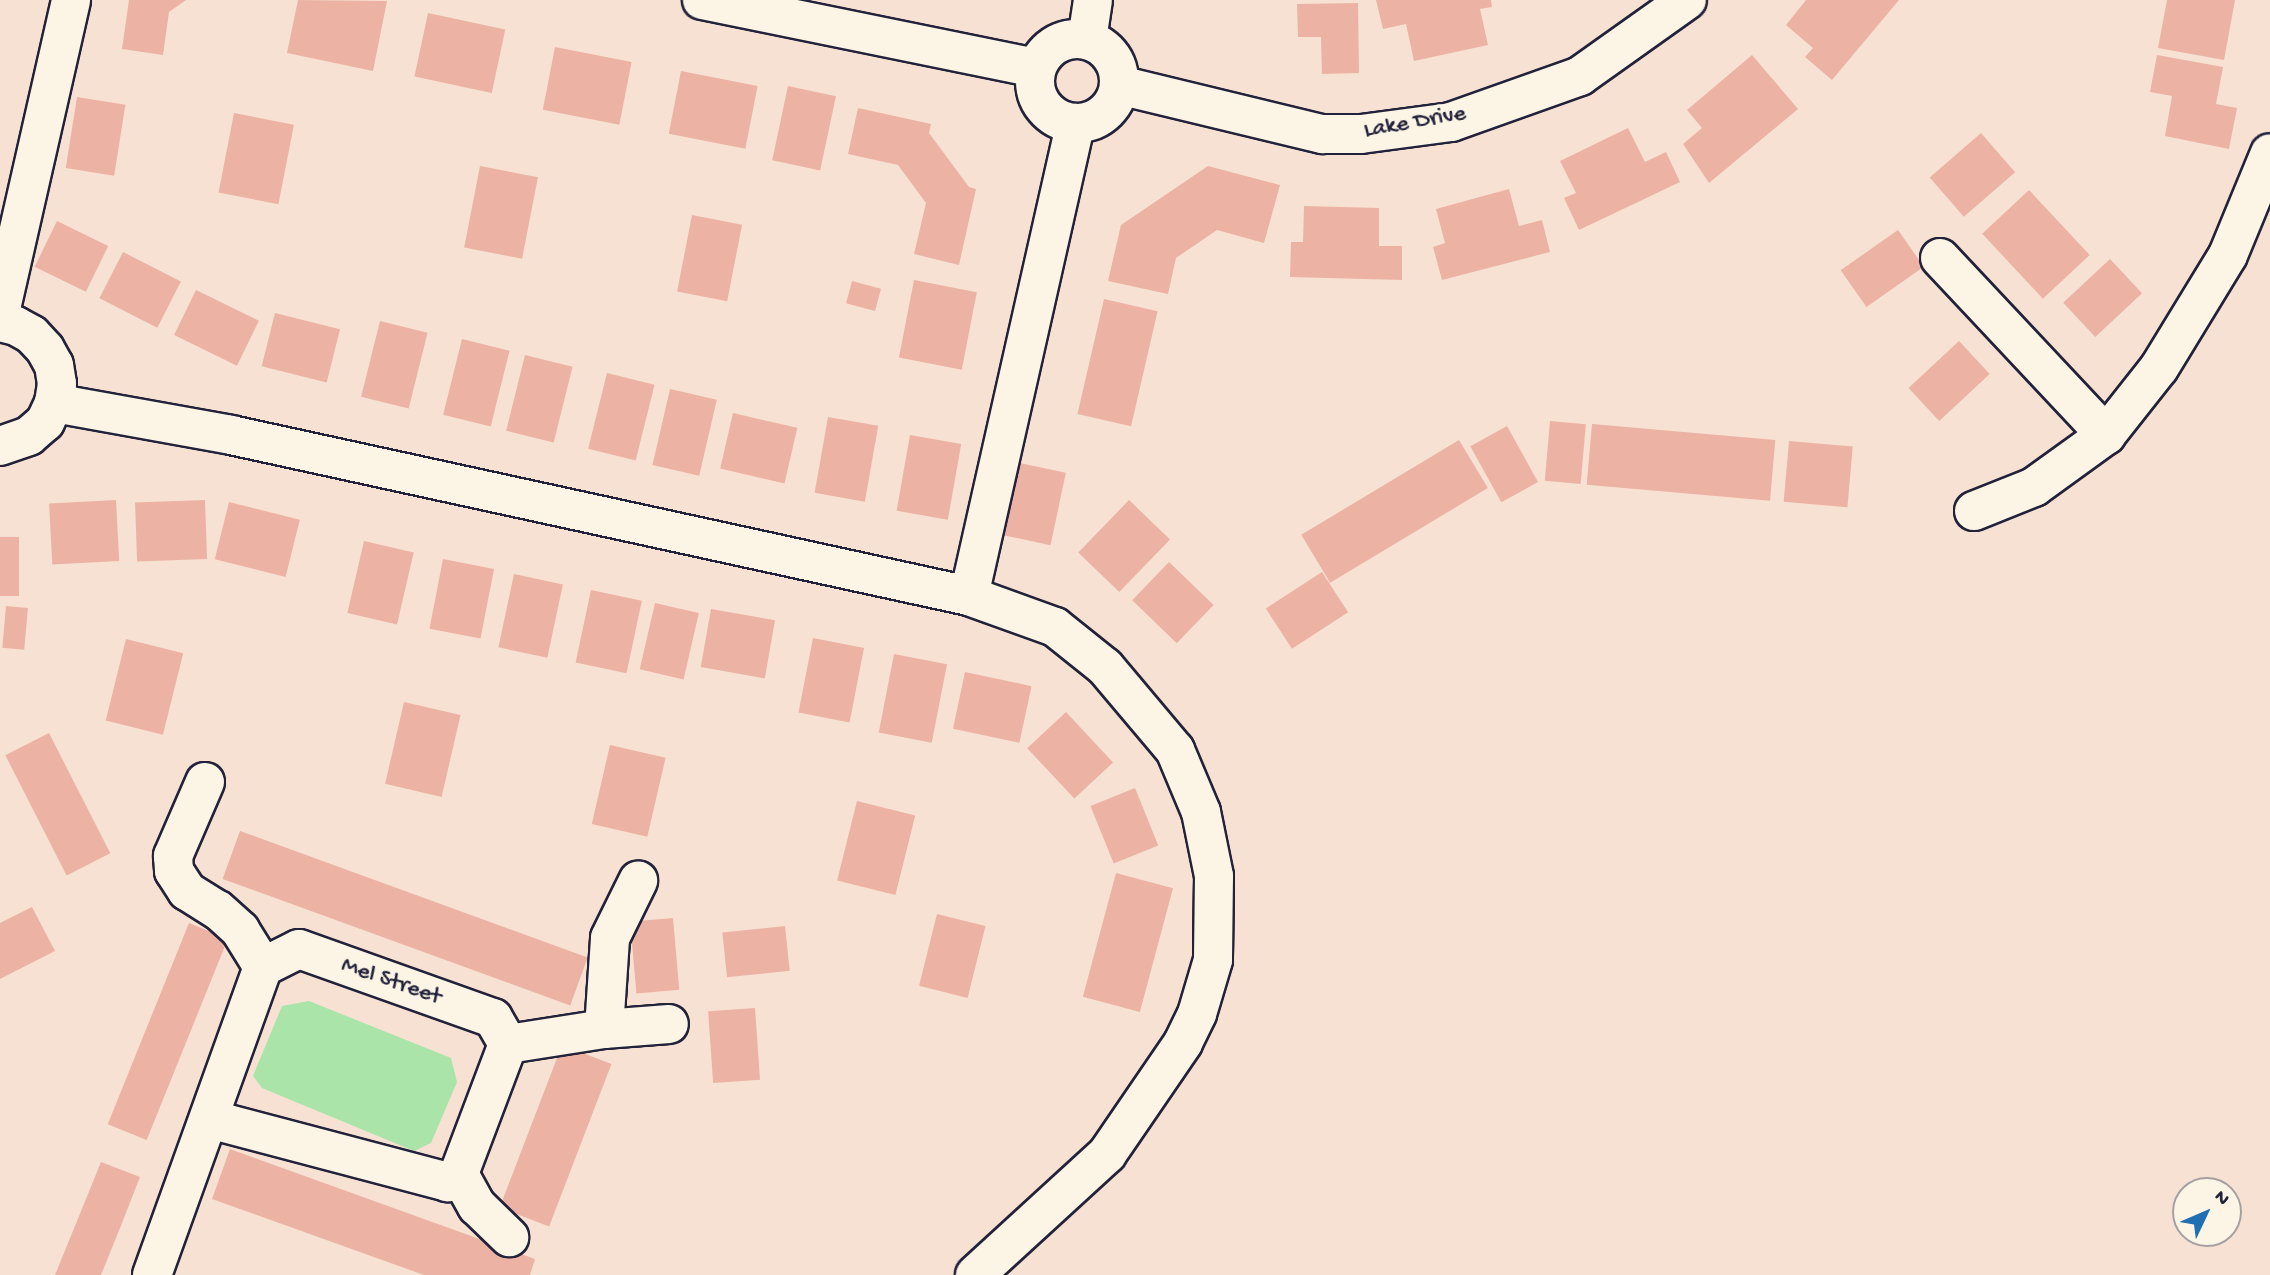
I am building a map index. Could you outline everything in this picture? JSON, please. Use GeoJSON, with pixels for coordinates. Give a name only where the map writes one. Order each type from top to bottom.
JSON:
{"type":"FeatureCollection","features":[{"type":"Feature","properties":{"kind":"street"},"geometry":{"type":"LineString","coordinates":[[0,313],[71,0]]}},
{"type":"Feature","properties":{"kind":"street"},"geometry":{"type":"LineString","coordinates":[[702,0],[1036,68]]}},
{"type":"Feature","properties":{"kind":"street"},"geometry":{"type":"LineString","coordinates":[[1087,40],[1093,0]]}},
{"type":"Feature","properties":{"kind":"street","name":"Lake Drive"},"geometry":{"type":"LineString","coordinates":[[1119,85],[1322,134],[1361,134],[1451,122],[1580,76],[1686,0]]}},
{"type":"Feature","properties":{"kind":"street"},"geometry":{"type":"LineString","coordinates":[[1070,39],[1087,40],[1101,46],[1118,69],[1119,85],[1115,100],[1105,113],[1093,120],[1076,123],[1061,121],[1049,113],[1037,97],[1036,68],[1044,54],[1056,44],[1070,39]]}},
{"type":"Feature","properties":{"kind":"street"},"geometry":{"type":"LineString","coordinates":[[969,596],[1076,123]]}},
{"type":"Feature","properties":{"kind":"street"},"geometry":{"type":"LineString","coordinates":[[1974,511],[2034,487],[2106,435],[2159,368],[2228,255],[2270,153]]}},
{"type":"Feature","properties":{"kind":"street"},"geometry":{"type":"LineString","coordinates":[[1940,258],[2106,435]]}},
{"type":"Feature","properties":{"kind":"street"},"geometry":{"type":"LineString","coordinates":[[0,322],[16,326],[32,335],[45,349],[54,365],[57,384],[54,403],[45,422],[29,436],[10,446],[0,446]]}},
{"type":"Feature","properties":{"kind":"street"},"geometry":{"type":"LineString","coordinates":[[54,403],[245,438],[969,596],[1055,627],[1105,667],[1175,750],[1201,812],[1214,876],[1213,960],[1197,1014],[1183,1043],[1107,1154],[975,1275]]}},
{"type":"Feature","properties":{"kind":"street"},"geometry":{"type":"LineString","coordinates":[[152,1275],[263,967],[240,930],[218,910],[187,891],[174,871],[173,856],[205,782]]}},
{"type":"Feature","properties":{"kind":"street"},"geometry":{"type":"LineString","coordinates":[[604,1028],[610,938],[638,881]]}},
{"type":"Feature","properties":{"kind":"street","name":"Mel Street"},"geometry":{"type":"LineString","coordinates":[[263,967],[299,949],[493,1018],[508,1044]]}},
{"type":"Feature","properties":{"kind":"street"},"geometry":{"type":"LineString","coordinates":[[210,1119],[448,1182],[459,1174],[508,1044],[604,1028],[669,1024]]}},
{"type":"Feature","properties":{"kind":"street"},"geometry":{"type":"LineString","coordinates":[[459,1174],[477,1206],[509,1237]]}},
{"type":"Feature","properties":{"kind":"green space"},"geometry":{"type":"Polygon","coordinates":[[[309,1001],[451,1058],[457,1082],[431,1143],[414,1151],[262,1088],[253,1076],[282,1006],[309,1001]]]}},
{"type":"Feature","properties":{"kind":"building"},"geometry":{"type":"Polygon","coordinates":[[[129,0],[186,0],[169,12],[163,55],[122,49],[129,0]]]}},
{"type":"Feature","properties":{"kind":"building"},"geometry":{"type":"Polygon","coordinates":[[[298,0],[387,1],[373,71],[287,53],[298,0]]]}},
{"type":"Feature","properties":{"kind":"building"},"geometry":{"type":"Polygon","coordinates":[[[1376,0],[1491,0],[1492,7],[1480,9],[1488,45],[1414,61],[1406,24],[1383,29],[1376,0]]]}},
{"type":"Feature","properties":{"kind":"building"},"geometry":{"type":"Polygon","coordinates":[[[1806,0],[1899,0],[1832,80],[1805,57],[1813,48],[1786,25],[1806,0]]]}},
{"type":"Feature","properties":{"kind":"building"},"geometry":{"type":"Polygon","coordinates":[[[2167,0],[2235,0],[2224,60],[2158,48],[2167,0]]]}},
{"type":"Feature","properties":{"kind":"building"},"geometry":{"type":"Polygon","coordinates":[[[1358,3],[1359,73],[1322,74],[1321,37],[1298,37],[1297,4],[1358,3]]]}},
{"type":"Feature","properties":{"kind":"building"},"geometry":{"type":"Polygon","coordinates":[[[428,13],[505,29],[492,93],[414,77],[428,13]]]}},
{"type":"Feature","properties":{"kind":"building"},"geometry":{"type":"Polygon","coordinates":[[[555,47],[632,62],[619,125],[543,110],[555,47]]]}},
{"type":"Feature","properties":{"kind":"building"},"geometry":{"type":"Polygon","coordinates":[[[1752,55],[1798,109],[1709,183],[1683,144],[1702,128],[1687,110],[1752,55]]]}},
{"type":"Feature","properties":{"kind":"building"},"geometry":{"type":"Polygon","coordinates":[[[2157,55],[2223,67],[2216,104],[2237,108],[2229,149],[2165,136],[2172,96],[2150,92],[2157,55]]]}},
{"type":"Feature","properties":{"kind":"building"},"geometry":{"type":"Polygon","coordinates":[[[681,71],[758,86],[745,149],[669,134],[681,71]]]}},
{"type":"Feature","properties":{"kind":"building"},"geometry":{"type":"Polygon","coordinates":[[[788,86],[836,96],[820,171],[772,160],[788,86]]]}},
{"type":"Feature","properties":{"kind":"building"},"geometry":{"type":"Polygon","coordinates":[[[77,97],[125,105],[114,176],[66,168],[77,97]]]}},
{"type":"Feature","properties":{"kind":"building"},"geometry":{"type":"Polygon","coordinates":[[[858,108],[931,124],[929,133],[969,187],[976,189],[959,265],[914,254],[926,203],[898,165],[848,154],[858,108]]]}},
{"type":"Feature","properties":{"kind":"building"},"geometry":{"type":"Polygon","coordinates":[[[234,113],[294,125],[278,204],[219,193],[234,113]]]}},
{"type":"Feature","properties":{"kind":"building"},"geometry":{"type":"Polygon","coordinates":[[[1628,128],[1645,162],[1666,152],[1680,182],[1579,230],[1564,198],[1576,193],[1560,161],[1628,128]]]}},
{"type":"Feature","properties":{"kind":"building"},"geometry":{"type":"Polygon","coordinates":[[[1981,133],[2015,172],[1964,217],[1930,178],[1981,133]]]}},
{"type":"Feature","properties":{"kind":"building"},"geometry":{"type":"Polygon","coordinates":[[[480,166],[538,177],[522,259],[464,247],[480,166]]]}},
{"type":"Feature","properties":{"kind":"building"},"geometry":{"type":"Polygon","coordinates":[[[1208,166],[1280,185],[1264,243],[1217,230],[1176,258],[1168,294],[1108,281],[1121,225],[1208,166]]]}},
{"type":"Feature","properties":{"kind":"building"},"geometry":{"type":"Polygon","coordinates":[[[1509,189],[1519,226],[1542,220],[1550,252],[1442,280],[1433,247],[1445,243],[1436,209],[1509,189]]]}},
{"type":"Feature","properties":{"kind":"building"},"geometry":{"type":"Polygon","coordinates":[[[2029,190],[2090,255],[2043,299],[1982,234],[2029,190]]]}},
{"type":"Feature","properties":{"kind":"building"},"geometry":{"type":"Polygon","coordinates":[[[1304,206],[1379,208],[1379,246],[1402,246],[1402,280],[1290,277],[1291,242],[1303,242],[1304,206]]]}},
{"type":"Feature","properties":{"kind":"building"},"geometry":{"type":"Polygon","coordinates":[[[692,215],[742,225],[727,301],[677,292],[692,215]]]}},
{"type":"Feature","properties":{"kind":"building"},"geometry":{"type":"Polygon","coordinates":[[[57,221],[108,246],[86,292],[35,267],[57,221]]]}},
{"type":"Feature","properties":{"kind":"building"},"geometry":{"type":"Polygon","coordinates":[[[1898,230],[1924,267],[1866,307],[1841,270],[1898,230]]]}},
{"type":"Feature","properties":{"kind":"building"},"geometry":{"type":"Polygon","coordinates":[[[123,252],[181,282],[157,328],[99,298],[123,252]]]}},
{"type":"Feature","properties":{"kind":"building"},"geometry":{"type":"Polygon","coordinates":[[[2110,259],[2142,293],[2095,337],[2063,303],[2110,259]]]}},
{"type":"Feature","properties":{"kind":"building"},"geometry":{"type":"Polygon","coordinates":[[[914,280],[977,292],[962,370],[899,358],[914,280]]]}},
{"type":"Feature","properties":{"kind":"building"},"geometry":{"type":"Polygon","coordinates":[[[852,281],[881,289],[875,311],[846,303],[852,281]]]}},
{"type":"Feature","properties":{"kind":"building"},"geometry":{"type":"Polygon","coordinates":[[[196,290],[259,321],[237,366],[174,335],[196,290]]]}},
{"type":"Feature","properties":{"kind":"building"},"geometry":{"type":"Polygon","coordinates":[[[1104,299],[1158,311],[1131,426],[1077,414],[1104,299]]]}},
{"type":"Feature","properties":{"kind":"building"},"geometry":{"type":"Polygon","coordinates":[[[275,313],[340,329],[327,383],[262,366],[275,313]]]}},
{"type":"Feature","properties":{"kind":"building"},"geometry":{"type":"Polygon","coordinates":[[[380,321],[428,333],[409,409],[361,397],[380,321]]]}},
{"type":"Feature","properties":{"kind":"building"},"geometry":{"type":"Polygon","coordinates":[[[462,339],[510,351],[491,427],[443,415],[462,339]]]}},
{"type":"Feature","properties":{"kind":"building"},"geometry":{"type":"Polygon","coordinates":[[[1959,341],[1990,374],[1939,421],[1909,388],[1959,341]]]}},
{"type":"Feature","properties":{"kind":"building"},"geometry":{"type":"Polygon","coordinates":[[[525,355],[573,367],[554,443],[506,431],[525,355]]]}},
{"type":"Feature","properties":{"kind":"building"},"geometry":{"type":"Polygon","coordinates":[[[607,373],[655,385],[636,461],[588,449],[607,373]]]}},
{"type":"Feature","properties":{"kind":"building"},"geometry":{"type":"Polygon","coordinates":[[[670,389],[717,400],[699,476],[652,465],[670,389]]]}},
{"type":"Feature","properties":{"kind":"building"},"geometry":{"type":"Polygon","coordinates":[[[733,413],[797,428],[784,483],[720,469],[733,413]]]}},
{"type":"Feature","properties":{"kind":"building"},"geometry":{"type":"Polygon","coordinates":[[[828,417],[878,426],[865,502],[815,493],[828,417]]]}},
{"type":"Feature","properties":{"kind":"building"},"geometry":{"type":"Polygon","coordinates":[[[1550,421],[1586,424],[1581,484],[1545,481],[1550,421]]]}},
{"type":"Feature","properties":{"kind":"building"},"geometry":{"type":"Polygon","coordinates":[[[1592,424],[1775,440],[1770,501],[1587,485],[1592,424]]]}},
{"type":"Feature","properties":{"kind":"building"},"geometry":{"type":"Polygon","coordinates":[[[1507,426],[1538,482],[1501,502],[1470,446],[1507,426]]]}},
{"type":"Feature","properties":{"kind":"building"},"geometry":{"type":"Polygon","coordinates":[[[910,435],[961,444],[948,520],[897,511],[910,435]]]}},
{"type":"Feature","properties":{"kind":"building"},"geometry":{"type":"Polygon","coordinates":[[[1459,440],[1488,488],[1330,583],[1301,535],[1459,440]]]}},
{"type":"Feature","properties":{"kind":"building"},"geometry":{"type":"Polygon","coordinates":[[[1789,441],[1853,447],[1847,507],[1784,502],[1789,441]]]}},
{"type":"Feature","properties":{"kind":"building"},"geometry":{"type":"Polygon","coordinates":[[[1015,462],[1066,473],[1050,545],[1000,534],[1015,462]]]}},
{"type":"Feature","properties":{"kind":"building"},"geometry":{"type":"Polygon","coordinates":[[[116,500],[119,561],[52,564],[49,504],[116,500]]]}},
{"type":"Feature","properties":{"kind":"building"},"geometry":{"type":"Polygon","coordinates":[[[205,500],[207,559],[137,561],[135,502],[205,500]]]}},
{"type":"Feature","properties":{"kind":"building"},"geometry":{"type":"Polygon","coordinates":[[[1129,500],[1170,540],[1119,592],[1078,553],[1129,500]]]}},
{"type":"Feature","properties":{"kind":"building"},"geometry":{"type":"Polygon","coordinates":[[[229,502],[300,520],[286,577],[215,559],[229,502]]]}},
{"type":"Feature","properties":{"kind":"building"},"geometry":{"type":"Polygon","coordinates":[[[0,537],[19,537],[19,596],[0,596],[0,537]]]}},
{"type":"Feature","properties":{"kind":"building"},"geometry":{"type":"Polygon","coordinates":[[[364,541],[414,552],[397,625],[347,613],[364,541]]]}},
{"type":"Feature","properties":{"kind":"building"},"geometry":{"type":"Polygon","coordinates":[[[443,559],[494,569],[480,639],[429,629],[443,559]]]}},
{"type":"Feature","properties":{"kind":"building"},"geometry":{"type":"Polygon","coordinates":[[[1169,562],[1214,605],[1177,643],[1132,600],[1169,562]]]}},
{"type":"Feature","properties":{"kind":"building"},"geometry":{"type":"Polygon","coordinates":[[[1322,572],[1348,612],[1292,649],[1266,608],[1322,572]]]}},
{"type":"Feature","properties":{"kind":"building"},"geometry":{"type":"Polygon","coordinates":[[[514,574],[563,584],[547,658],[498,647],[514,574]]]}},
{"type":"Feature","properties":{"kind":"building"},"geometry":{"type":"Polygon","coordinates":[[[591,590],[642,601],[626,673],[576,662],[591,590]]]}},
{"type":"Feature","properties":{"kind":"building"},"geometry":{"type":"Polygon","coordinates":[[[655,603],[699,613],[684,679],[640,669],[655,603]]]}},
{"type":"Feature","properties":{"kind":"building"},"geometry":{"type":"Polygon","coordinates":[[[6,606],[28,608],[24,650],[2,648],[6,606]]]}},
{"type":"Feature","properties":{"kind":"building"},"geometry":{"type":"Polygon","coordinates":[[[711,609],[775,620],[765,678],[701,667],[711,609]]]}},
{"type":"Feature","properties":{"kind":"building"},"geometry":{"type":"Polygon","coordinates":[[[813,638],[864,648],[850,723],[798,713],[813,638]]]}},
{"type":"Feature","properties":{"kind":"building"},"geometry":{"type":"Polygon","coordinates":[[[126,639],[183,653],[163,735],[106,721],[126,639]]]}},
{"type":"Feature","properties":{"kind":"building"},"geometry":{"type":"Polygon","coordinates":[[[894,654],[947,664],[932,743],[879,733],[894,654]]]}},
{"type":"Feature","properties":{"kind":"building"},"geometry":{"type":"Polygon","coordinates":[[[965,672],[1032,686],[1019,743],[953,729],[965,672]]]}},
{"type":"Feature","properties":{"kind":"building"},"geometry":{"type":"Polygon","coordinates":[[[404,702],[461,715],[442,797],[385,784],[404,702]]]}},
{"type":"Feature","properties":{"kind":"building"},"geometry":{"type":"Polygon","coordinates":[[[1066,712],[1113,762],[1074,799],[1027,748],[1066,712]]]}},
{"type":"Feature","properties":{"kind":"building"},"geometry":{"type":"Polygon","coordinates":[[[49,733],[110,853],[67,876],[5,755],[49,733]]]}},
{"type":"Feature","properties":{"kind":"building"},"geometry":{"type":"Polygon","coordinates":[[[610,745],[666,758],[647,837],[592,824],[610,745]]]}},
{"type":"Feature","properties":{"kind":"building"},"geometry":{"type":"Polygon","coordinates":[[[1135,788],[1158,845],[1114,863],[1090,806],[1135,788]]]}},
{"type":"Feature","properties":{"kind":"building"},"geometry":{"type":"Polygon","coordinates":[[[857,801],[915,816],[895,895],[837,881],[857,801]]]}},
{"type":"Feature","properties":{"kind":"building"},"geometry":{"type":"Polygon","coordinates":[[[240,831],[588,958],[570,1005],[223,879],[240,831]]]}},
{"type":"Feature","properties":{"kind":"building"},"geometry":{"type":"Polygon","coordinates":[[[1116,873],[1173,888],[1140,1012],[1083,997],[1116,873]]]}},
{"type":"Feature","properties":{"kind":"building"},"geometry":{"type":"Polygon","coordinates":[[[32,907],[55,951],[0,979],[0,923],[32,907]]]}},
{"type":"Feature","properties":{"kind":"building"},"geometry":{"type":"Polygon","coordinates":[[[937,914],[986,926],[968,998],[919,986],[937,914]]]}},
{"type":"Feature","properties":{"kind":"building"},"geometry":{"type":"Polygon","coordinates":[[[673,918],[679,990],[636,993],[630,922],[673,918]]]}},
{"type":"Feature","properties":{"kind":"building"},"geometry":{"type":"Polygon","coordinates":[[[189,923],[228,939],[147,1140],[108,1124],[189,923]]]}},
{"type":"Feature","properties":{"kind":"building"},"geometry":{"type":"Polygon","coordinates":[[[785,926],[790,971],[727,977],[722,933],[785,926]]]}},
{"type":"Feature","properties":{"kind":"building"},"geometry":{"type":"Polygon","coordinates":[[[755,1008],[760,1080],[713,1083],[708,1011],[755,1008]]]}},
{"type":"Feature","properties":{"kind":"building"},"geometry":{"type":"Polygon","coordinates":[[[562,1045],[611,1064],[549,1226],[500,1207],[562,1045]]]}},
{"type":"Feature","properties":{"kind":"building"},"geometry":{"type":"Polygon","coordinates":[[[230,1149],[535,1259],[530,1275],[424,1275],[212,1199],[230,1149]]]}},
{"type":"Feature","properties":{"kind":"building"},"geometry":{"type":"Polygon","coordinates":[[[101,1162],[140,1177],[101,1275],[55,1275],[101,1162]]]}}]}
